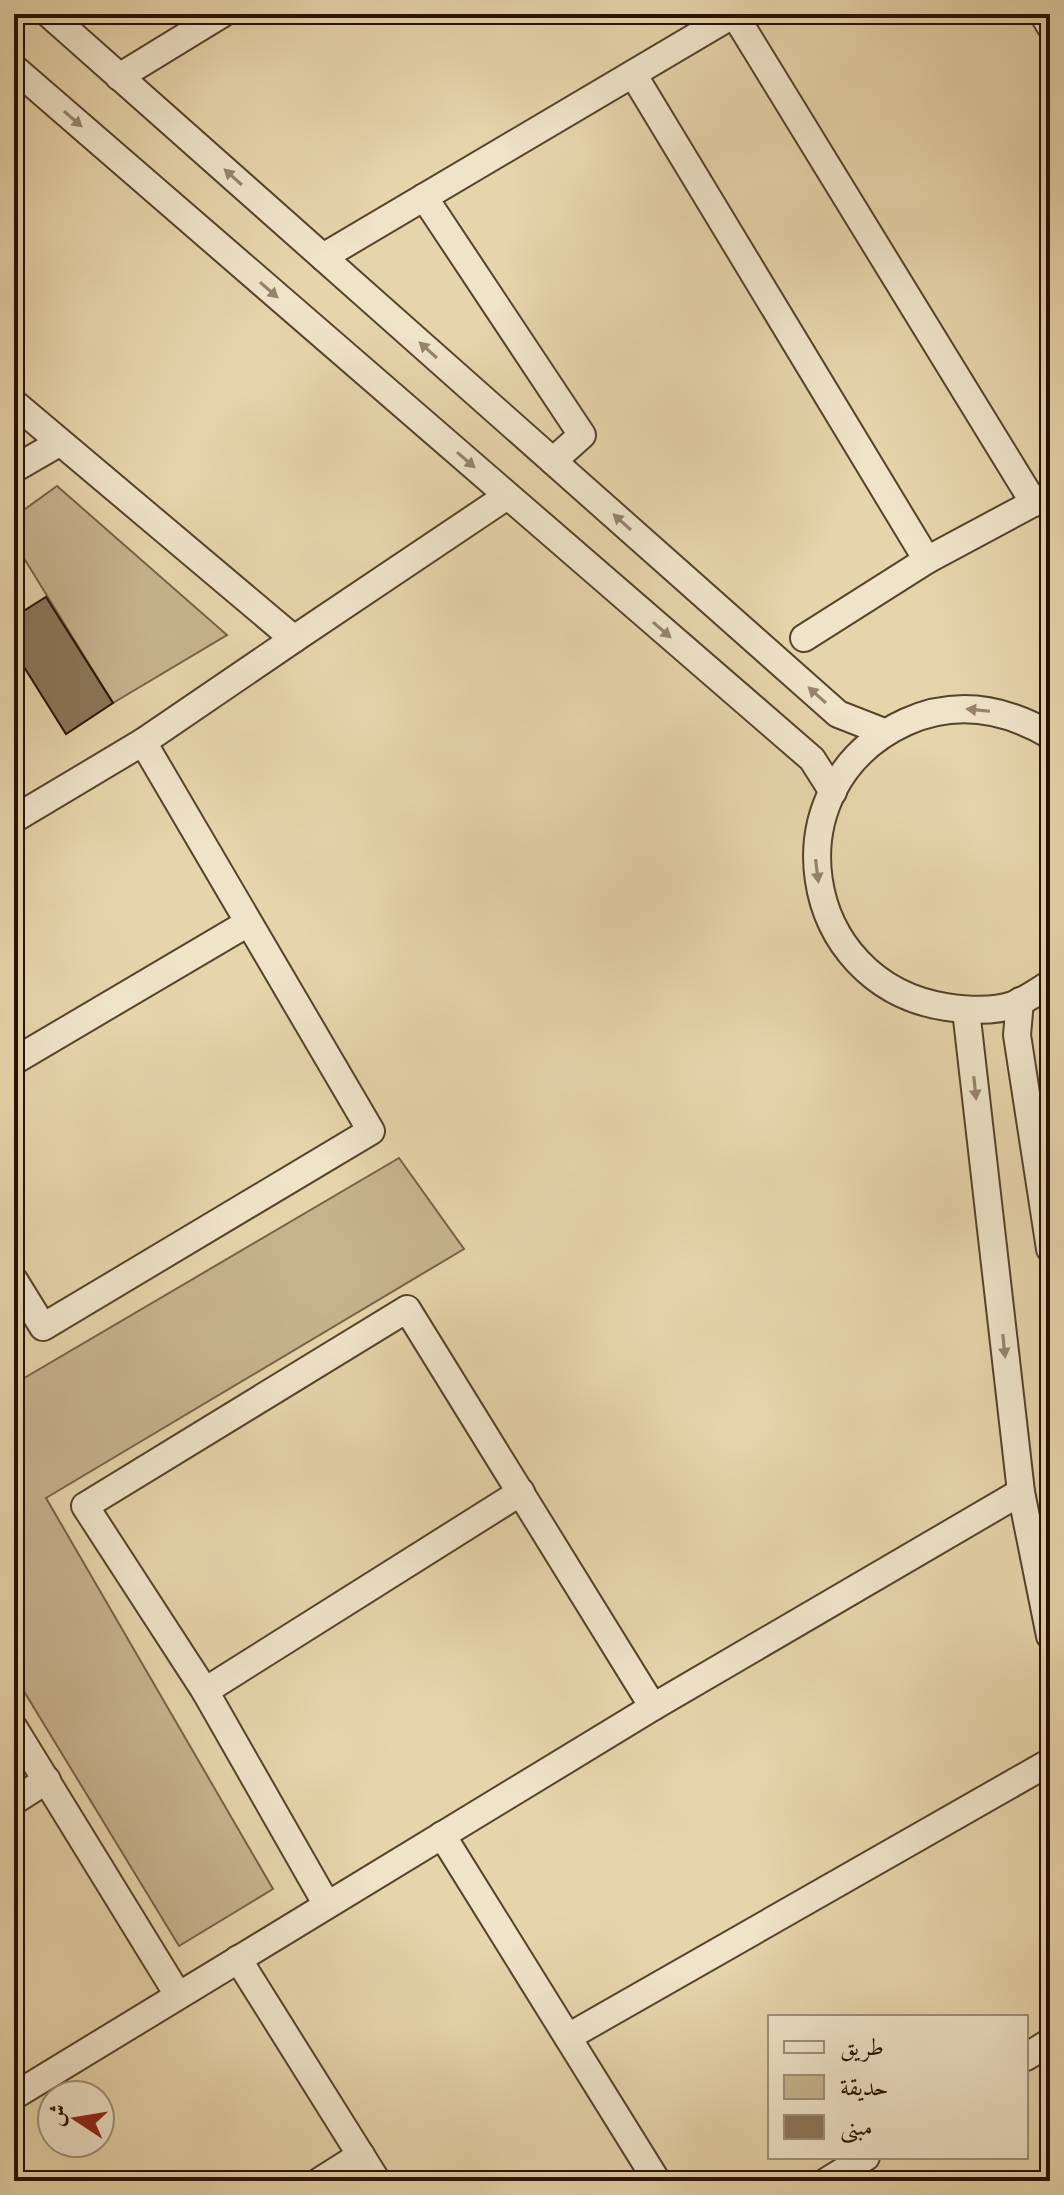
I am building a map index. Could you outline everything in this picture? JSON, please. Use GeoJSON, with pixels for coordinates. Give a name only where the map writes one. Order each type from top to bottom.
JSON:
{"type":"FeatureCollection","features":[{"type":"Feature","properties":{"kind":"street"},"geometry":{"type":"LineString","coordinates":[[49,14],[838,714],[884,732]]}},
{"type":"Feature","properties":{"kind":"street"},"geometry":{"type":"LineString","coordinates":[[119,77],[222,14]]}},
{"type":"Feature","properties":{"kind":"street"},"geometry":{"type":"LineString","coordinates":[[323,257],[734,14],[1042,498],[927,560],[804,638]]}},
{"type":"Feature","properties":{"kind":"street"},"geometry":{"type":"LineString","coordinates":[[1043,14],[1050,26]]}},
{"type":"Feature","properties":{"kind":"street"},"geometry":{"type":"LineString","coordinates":[[14,68],[812,759],[833,792]]}},
{"type":"Feature","properties":{"kind":"street"},"geometry":{"type":"LineString","coordinates":[[633,74],[927,560]]}},
{"type":"Feature","properties":{"kind":"street"},"geometry":{"type":"LineString","coordinates":[[424,197],[582,435],[553,461]]}},
{"type":"Feature","properties":{"kind":"street"},"geometry":{"type":"LineString","coordinates":[[14,403],[294,639]]}},
{"type":"Feature","properties":{"kind":"street"},"geometry":{"type":"LineString","coordinates":[[14,469],[59,443]]}},
{"type":"Feature","properties":{"kind":"street"},"geometry":{"type":"LineString","coordinates":[[14,819],[143,742],[507,496]]}},
{"type":"Feature","properties":{"kind":"street"},"geometry":{"type":"LineString","coordinates":[[1050,735],[1019,717],[973,708],[927,713],[884,732],[849,764],[825,806],[815,853],[821,902],[842,945],[875,981],[918,1003],[966,1010],[1011,1006],[1050,984]]}},
{"type":"Feature","properties":{"kind":"street"},"geometry":{"type":"LineString","coordinates":[[14,1280],[43,1327],[371,1131],[143,742]]}},
{"type":"Feature","properties":{"kind":"street"},"geometry":{"type":"LineString","coordinates":[[14,1061],[248,923]]}},
{"type":"Feature","properties":{"kind":"street"},"geometry":{"type":"LineString","coordinates":[[1020,1001],[1017,1035],[1050,1249]]}},
{"type":"Feature","properties":{"kind":"street"},"geometry":{"type":"LineString","coordinates":[[966,1010],[1021,1492],[1050,1636]]}},
{"type":"Feature","properties":{"kind":"street"},"geometry":{"type":"LineString","coordinates":[[327,1905],[205,1691],[85,1506],[407,1309],[653,1707]]}},
{"type":"Feature","properties":{"kind":"street"},"geometry":{"type":"LineString","coordinates":[[205,1691],[521,1492]]}},
{"type":"Feature","properties":{"kind":"street"},"geometry":{"type":"LineString","coordinates":[[14,2096],[653,1707],[1021,1492]]}},
{"type":"Feature","properties":{"kind":"street"},"geometry":{"type":"LineString","coordinates":[[14,1728],[178,1995]]}},
{"type":"Feature","properties":{"kind":"street"},"geometry":{"type":"LineString","coordinates":[[568,2037],[1050,1762]]}},
{"type":"Feature","properties":{"kind":"street"},"geometry":{"type":"LineString","coordinates":[[14,1801],[47,1780]]}},
{"type":"Feature","properties":{"kind":"street"},"geometry":{"type":"LineString","coordinates":[[442,1835],[657,2181]]}},
{"type":"Feature","properties":{"kind":"street"},"geometry":{"type":"LineString","coordinates":[[238,1959],[377,2181]]}},
{"type":"Feature","properties":{"kind":"street"},"geometry":{"type":"LineString","coordinates":[[1028,2056],[1050,2042]]}},
{"type":"Feature","properties":{"kind":"street"},"geometry":{"type":"LineString","coordinates":[[320,2181],[361,2155]]}},
{"type":"Feature","properties":{"kind":"street"},"geometry":{"type":"LineString","coordinates":[[827,2181],[863,2159]]}},
{"type":"Feature","properties":{"kind":"green space"},"geometry":{"type":"Polygon","coordinates":[[[57,486],[227,635],[113,703],[14,542],[14,517],[57,486]]]}},
{"type":"Feature","properties":{"kind":"green space"},"geometry":{"type":"Polygon","coordinates":[[[399,1158],[464,1249],[46,1498],[273,1889],[179,1946],[14,1675],[14,1384],[399,1158]]]}},
{"type":"Feature","properties":{"kind":"building"},"geometry":{"type":"Polygon","coordinates":[[[46,597],[113,703],[66,734],[14,651],[14,617],[46,597]]]}}]}
